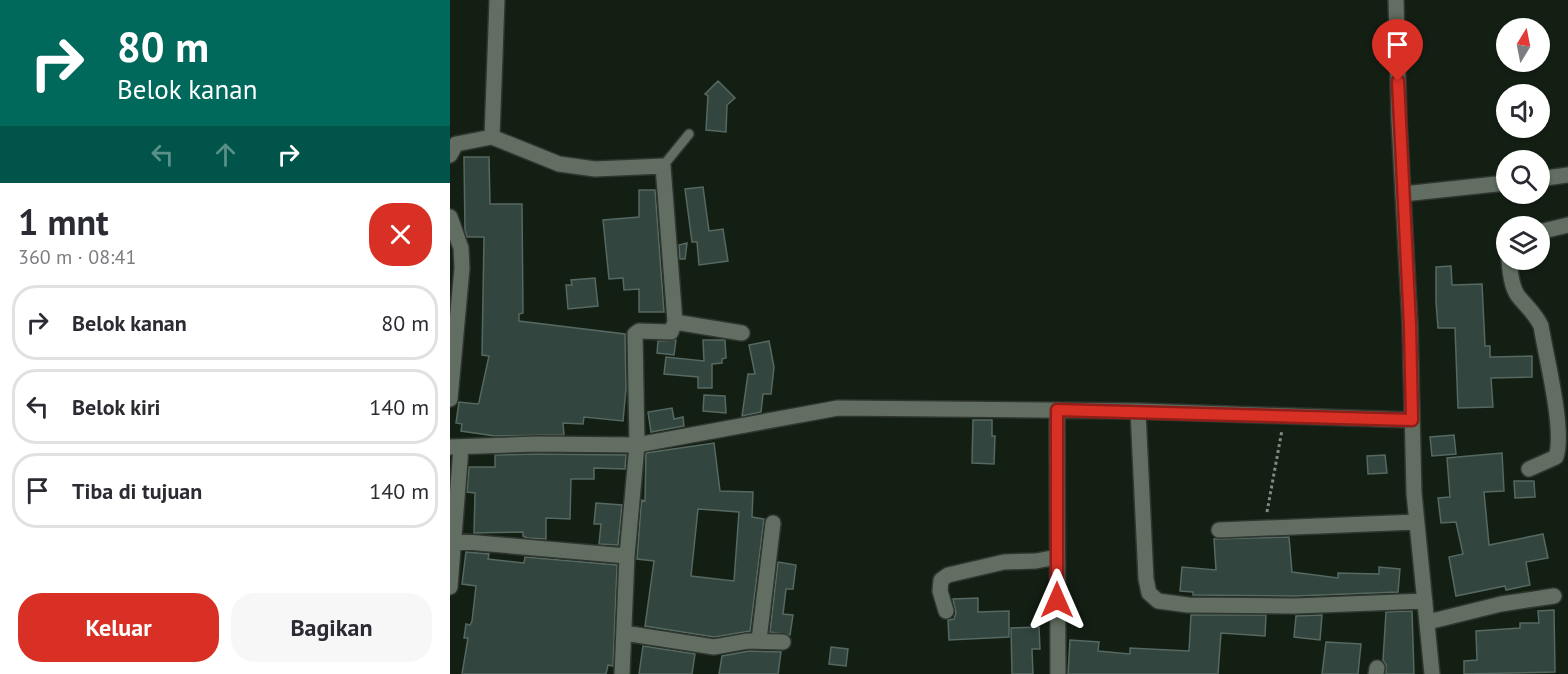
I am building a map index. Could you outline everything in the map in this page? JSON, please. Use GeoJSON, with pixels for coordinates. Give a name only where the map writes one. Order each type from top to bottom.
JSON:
{"type":"FeatureCollection","features":[{"type":"Feature","properties":{"kind":"street"},"geometry":{"type":"LineString","coordinates":[[492,137],[497,0]]}},
{"type":"Feature","properties":{"kind":"street"},"geometry":{"type":"LineString","coordinates":[[1396,0],[1416,522],[1432,674]]}},
{"type":"Feature","properties":{"kind":"street"},"geometry":{"type":"LineString","coordinates":[[452,148],[492,137],[559,164],[596,169],[663,166],[675,322],[671,332],[639,331],[635,334],[637,445],[627,556],[622,674]]}},
{"type":"Feature","properties":{"kind":"street"},"geometry":{"type":"LineString","coordinates":[[1550,178],[1568,176]]}},
{"type":"Feature","properties":{"kind":"street"},"geometry":{"type":"LineString","coordinates":[[1403,194],[1496,184]]}},
{"type":"Feature","properties":{"kind":"street"},"geometry":{"type":"LineString","coordinates":[[450,217],[461,249],[462,268],[450,399]]}},
{"type":"Feature","properties":{"kind":"street"},"geometry":{"type":"LineString","coordinates":[[1550,229],[1568,225]]}},
{"type":"Feature","properties":{"kind":"street"},"geometry":{"type":"LineString","coordinates":[[1511,270],[1513,285],[1519,297],[1536,316],[1541,326],[1558,429],[1559,448],[1556,457],[1529,469]]}},
{"type":"Feature","properties":{"kind":"street"},"geometry":{"type":"LineString","coordinates":[[675,322],[742,333]]}},
{"type":"Feature","properties":{"kind":"street"},"geometry":{"type":"LineString","coordinates":[[450,587],[455,541],[455,448],[537,444],[637,445],[838,408],[1138,411],[1412,420]]}},
{"type":"Feature","properties":{"kind":"street"},"geometry":{"type":"LineString","coordinates":[[1057,410],[1058,674]]}},
{"type":"Feature","properties":{"kind":"street"},"geometry":{"type":"LineString","coordinates":[[1138,411],[1146,579],[1149,593],[1158,601],[1188,604],[1295,606],[1425,602]]}},
{"type":"Feature","properties":{"kind":"street"},"geometry":{"type":"LineString","coordinates":[[1219,530],[1416,522]]}},
{"type":"Feature","properties":{"kind":"street"},"geometry":{"type":"LineString","coordinates":[[759,640],[773,523]]}},
{"type":"Feature","properties":{"kind":"street"},"geometry":{"type":"LineString","coordinates":[[455,541],[627,556]]}},
{"type":"Feature","properties":{"kind":"street"},"geometry":{"type":"LineString","coordinates":[[946,610],[940,591],[941,580],[948,575],[1004,562],[1036,561],[1057,557]]}},
{"type":"Feature","properties":{"kind":"street"},"geometry":{"type":"LineString","coordinates":[[1428,622],[1501,604],[1554,596]]}},
{"type":"Feature","properties":{"kind":"street"},"geometry":{"type":"LineString","coordinates":[[624,633],[714,647],[759,640],[783,642]]}},
{"type":"Feature","properties":{"kind":"lane"},"geometry":{"type":"LineString","coordinates":[[663,166],[689,134]]}},
{"type":"Feature","properties":{"kind":"path"},"geometry":{"type":"LineString","coordinates":[[1263,528],[1285,415]]}},
{"type":"Feature","properties":{"kind":"building"},"geometry":{"type":"Polygon","coordinates":[[[718,81],[735,98],[727,105],[726,132],[706,130],[708,96],[705,94],[718,81]]]}},
{"type":"Feature","properties":{"kind":"building"},"geometry":{"type":"Polygon","coordinates":[[[464,157],[489,157],[490,204],[522,204],[523,313],[519,314],[519,321],[625,334],[626,389],[623,421],[584,417],[583,424],[563,423],[564,435],[495,436],[461,431],[462,424],[456,423],[459,402],[478,404],[479,402],[489,356],[482,355],[484,237],[467,237],[465,230],[464,157]]]}},
{"type":"Feature","properties":{"kind":"building"},"geometry":{"type":"Polygon","coordinates":[[[703,187],[709,231],[723,229],[728,261],[699,265],[697,242],[692,242],[685,189],[703,187]]]}},
{"type":"Feature","properties":{"kind":"building"},"geometry":{"type":"Polygon","coordinates":[[[639,190],[655,190],[664,312],[639,312],[639,289],[624,290],[623,278],[609,279],[603,220],[639,217],[639,190]]]}},
{"type":"Feature","properties":{"kind":"building"},"geometry":{"type":"Polygon","coordinates":[[[687,243],[685,259],[680,259],[679,245],[687,243]]]}},
{"type":"Feature","properties":{"kind":"building"},"geometry":{"type":"Polygon","coordinates":[[[1451,266],[1452,285],[1482,284],[1485,346],[1490,346],[1490,357],[1532,356],[1532,377],[1491,378],[1493,407],[1458,408],[1455,328],[1438,328],[1436,302],[1436,267],[1451,266]]]}},
{"type":"Feature","properties":{"kind":"building"},"geometry":{"type":"Polygon","coordinates":[[[595,278],[598,306],[568,309],[566,285],[572,285],[571,280],[595,278]]]}},
{"type":"Feature","properties":{"kind":"building"},"geometry":{"type":"Polygon","coordinates":[[[676,340],[674,355],[657,353],[658,341],[676,340]]]}},
{"type":"Feature","properties":{"kind":"building"},"geometry":{"type":"Polygon","coordinates":[[[703,340],[725,340],[726,358],[722,359],[722,363],[712,364],[712,388],[698,388],[698,377],[664,374],[666,357],[704,361],[703,340]]]}},
{"type":"Feature","properties":{"kind":"building"},"geometry":{"type":"Polygon","coordinates":[[[769,341],[774,367],[771,394],[763,394],[761,412],[742,416],[748,374],[755,374],[749,345],[769,341]]]}},
{"type":"Feature","properties":{"kind":"building"},"geometry":{"type":"Polygon","coordinates":[[[704,395],[725,396],[726,413],[703,411],[704,395]]]}},
{"type":"Feature","properties":{"kind":"building"},"geometry":{"type":"Polygon","coordinates":[[[672,408],[674,419],[683,417],[684,426],[651,432],[648,412],[672,408]]]}},
{"type":"Feature","properties":{"kind":"building"},"geometry":{"type":"Polygon","coordinates":[[[973,420],[992,420],[992,436],[995,436],[994,464],[972,463],[973,420]]]}},
{"type":"Feature","properties":{"kind":"building"},"geometry":{"type":"Polygon","coordinates":[[[1454,435],[1456,454],[1432,456],[1430,437],[1454,435]]]}},
{"type":"Feature","properties":{"kind":"building"},"geometry":{"type":"Polygon","coordinates":[[[714,443],[720,491],[753,492],[752,517],[764,519],[750,631],[714,637],[645,626],[654,561],[637,559],[641,506],[642,500],[645,501],[646,453],[714,443]],[[698,509],[691,576],[734,581],[739,512],[698,509]]]}},
{"type":"Feature","properties":{"kind":"building"},"geometry":{"type":"Polygon","coordinates":[[[1502,453],[1504,491],[1484,492],[1489,545],[1543,534],[1548,558],[1526,562],[1530,585],[1506,590],[1505,586],[1456,596],[1449,557],[1463,554],[1456,522],[1441,523],[1438,498],[1450,497],[1447,458],[1502,453]]]}},
{"type":"Feature","properties":{"kind":"building"},"geometry":{"type":"Polygon","coordinates":[[[495,455],[626,455],[625,469],[594,468],[594,479],[571,479],[570,519],[546,518],[546,539],[527,538],[523,536],[523,532],[474,533],[475,493],[467,492],[469,467],[495,467],[495,455]]]}},
{"type":"Feature","properties":{"kind":"building"},"geometry":{"type":"Polygon","coordinates":[[[1385,455],[1387,473],[1368,474],[1367,456],[1385,455]]]}},
{"type":"Feature","properties":{"kind":"building"},"geometry":{"type":"Polygon","coordinates":[[[1514,481],[1534,481],[1535,497],[1515,498],[1514,481]]]}},
{"type":"Feature","properties":{"kind":"building"},"geometry":{"type":"Polygon","coordinates":[[[596,503],[622,505],[618,545],[599,544],[601,524],[594,524],[596,503]]]}},
{"type":"Feature","properties":{"kind":"building"},"geometry":{"type":"Polygon","coordinates":[[[1289,537],[1292,572],[1338,578],[1338,573],[1379,574],[1379,567],[1400,569],[1398,592],[1295,596],[1193,595],[1193,592],[1180,591],[1182,567],[1216,570],[1214,539],[1289,537]]]}},
{"type":"Feature","properties":{"kind":"building"},"geometry":{"type":"Polygon","coordinates":[[[466,552],[489,554],[488,559],[524,563],[525,557],[617,565],[613,666],[608,665],[606,674],[462,674],[468,638],[464,638],[466,624],[470,625],[472,621],[476,586],[462,584],[466,552]]]}},
{"type":"Feature","properties":{"kind":"building"},"geometry":{"type":"Polygon","coordinates":[[[778,562],[796,565],[793,589],[786,589],[783,614],[793,615],[790,635],[770,632],[778,562]]]}},
{"type":"Feature","properties":{"kind":"building"},"geometry":{"type":"Polygon","coordinates":[[[978,598],[978,612],[1009,611],[1009,637],[949,640],[948,620],[954,619],[956,613],[953,599],[978,598]]]}},
{"type":"Feature","properties":{"kind":"building"},"geometry":{"type":"Polygon","coordinates":[[[1554,610],[1555,672],[1464,674],[1464,661],[1477,660],[1476,631],[1520,628],[1520,623],[1539,623],[1538,611],[1554,610]]]}},
{"type":"Feature","properties":{"kind":"building"},"geometry":{"type":"Polygon","coordinates":[[[1412,611],[1414,674],[1386,674],[1386,665],[1383,660],[1386,612],[1412,611]]]}},
{"type":"Feature","properties":{"kind":"building"},"geometry":{"type":"Polygon","coordinates":[[[1191,615],[1266,615],[1265,636],[1221,633],[1218,674],[1068,674],[1070,640],[1099,642],[1098,651],[1130,654],[1130,648],[1189,651],[1191,615]]]}},
{"type":"Feature","properties":{"kind":"building"},"geometry":{"type":"Polygon","coordinates":[[[1322,615],[1320,640],[1294,637],[1296,616],[1322,615]]]}},
{"type":"Feature","properties":{"kind":"building"},"geometry":{"type":"Polygon","coordinates":[[[1039,627],[1040,649],[1032,649],[1033,674],[1012,674],[1011,628],[1039,627]]]}},
{"type":"Feature","properties":{"kind":"building"},"geometry":{"type":"Polygon","coordinates":[[[1326,642],[1361,644],[1358,674],[1322,674],[1326,642]]]}},
{"type":"Feature","properties":{"kind":"building"},"geometry":{"type":"Polygon","coordinates":[[[643,646],[695,654],[692,674],[639,674],[643,646]]]}},
{"type":"Feature","properties":{"kind":"building"},"geometry":{"type":"Polygon","coordinates":[[[831,647],[848,649],[846,666],[829,664],[831,647]]]}},
{"type":"Feature","properties":{"kind":"building"},"geometry":{"type":"Polygon","coordinates":[[[749,651],[781,652],[778,674],[719,674],[722,656],[749,651]]]}},
{"type":"Feature","properties":{"kind":"route"},"geometry":{"type":"LineString","coordinates":[[1057,600],[1057,410],[1412,420],[1410,325],[1398,81]]}}]}
